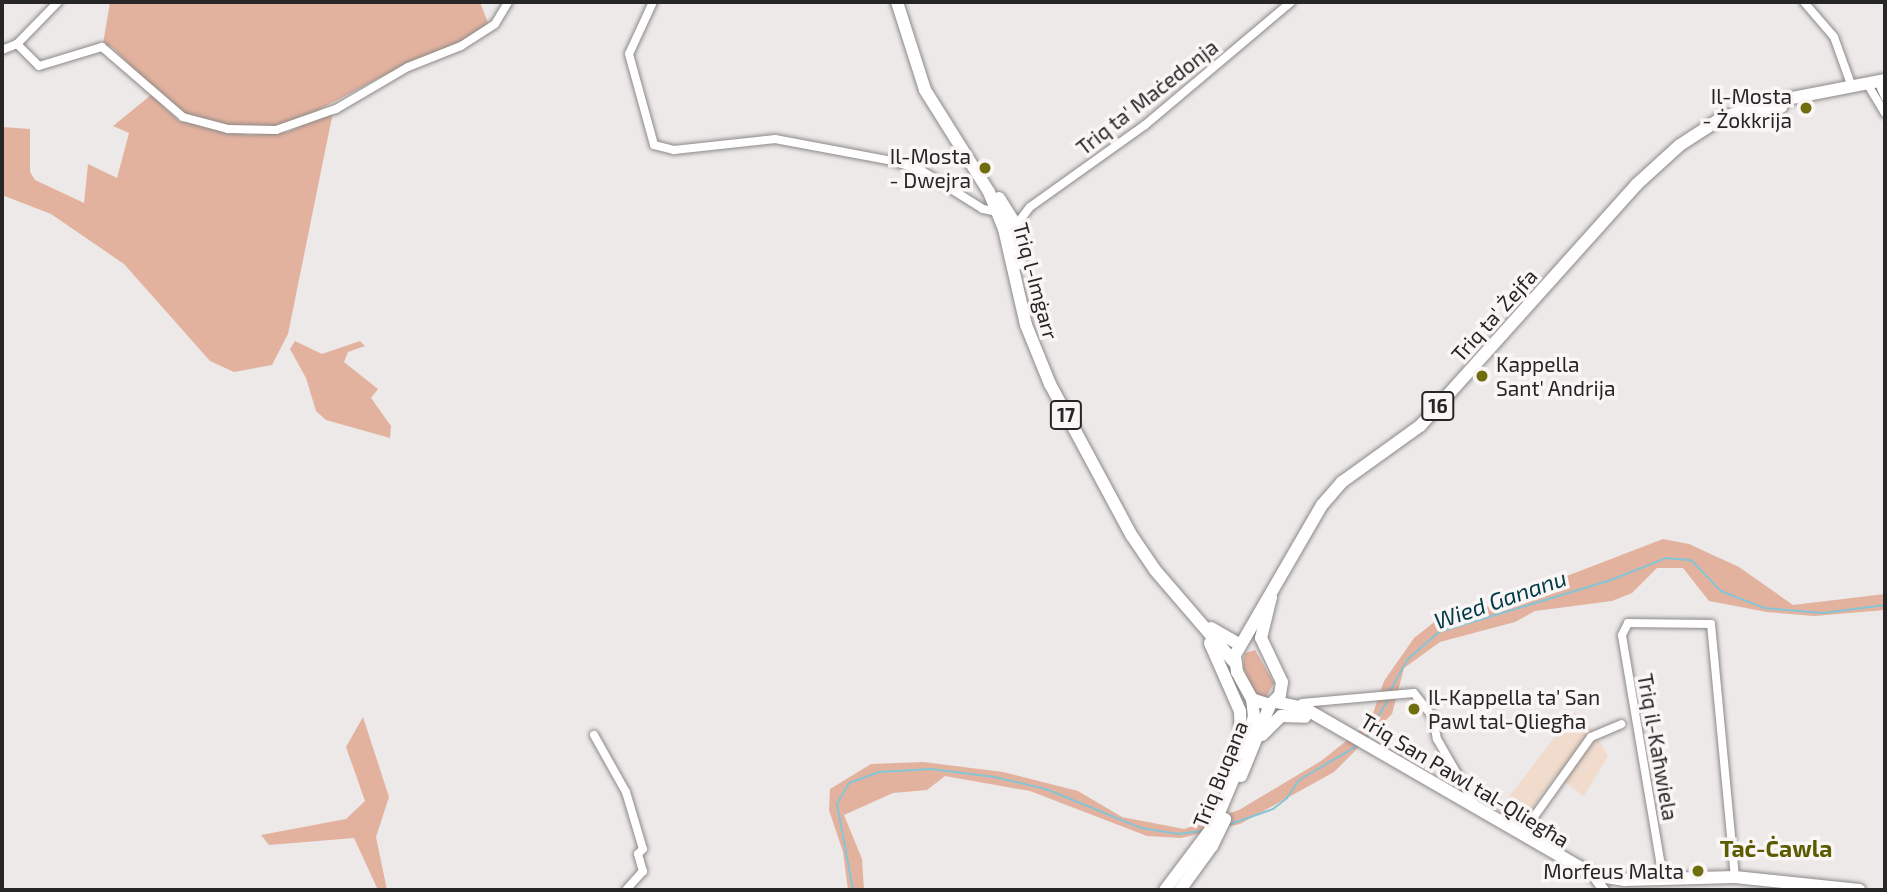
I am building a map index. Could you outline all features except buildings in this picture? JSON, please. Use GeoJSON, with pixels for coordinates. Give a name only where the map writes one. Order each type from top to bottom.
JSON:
{"type":"FeatureCollection","features":[{"type":"Feature","properties":{"kind":"main road","name":"Triq l-Imġarr"},"geometry":{"type":"LineString","coordinates":[[899,2],[925,90],[1014,228],[1031,324],[1055,380],[1136,533],[1211,628],[1243,643]]}},
{"type":"Feature","properties":{"kind":"main road","name":"Triq ta' Żejfa"},"geometry":{"type":"LineString","coordinates":[[1243,643],[1336,489],[1420,426],[1656,164],[1720,119],[1756,105],[1874,87]]}},
{"type":"Feature","properties":{"kind":"main road","name":"Triq l-Imġarr"},"geometry":{"type":"LineString","coordinates":[[1002,213],[1026,325],[1040,363],[1132,536],[1155,570],[1234,662],[1252,699]]}},
{"type":"Feature","properties":{"kind":"main road"},"geometry":{"type":"LineString","coordinates":[[1155,570],[1203,632],[1234,692],[1242,737],[1233,780]]}},
{"type":"Feature","properties":{"kind":"main road","name":"Triq ta' Żejfa"},"geometry":{"type":"LineString","coordinates":[[1264,643],[1261,630],[1271,597]]}},
{"type":"Feature","properties":{"kind":"main road"},"geometry":{"type":"LineString","coordinates":[[1192,605],[1216,627],[1235,633],[1250,624],[1271,597]]}},
{"type":"Feature","properties":{"kind":"main road"},"geometry":{"type":"LineString","coordinates":[[1243,643],[1264,643]]}},
{"type":"Feature","properties":{"kind":"main road","name":"16"},"geometry":{"type":"LineString","coordinates":[[1234,662],[1243,643]]}},
{"type":"Feature","properties":{"kind":"main road","name":"Triq San Pawl tal-Qliegħa"},"geometry":{"type":"LineString","coordinates":[[1264,643],[1282,682],[1303,706],[1474,803],[1521,835],[1593,875],[1735,877],[1859,890]]}},
{"type":"Feature","properties":{"kind":"main road","name":"Triq Buqana"},"geometry":{"type":"LineString","coordinates":[[1180,890],[1215,830],[1282,682]]}},
{"type":"Feature","properties":{"kind":"main road","name":"Triq Buqana"},"geometry":{"type":"LineString","coordinates":[[1165,890],[1215,830],[1252,731],[1252,699]]}},
{"type":"Feature","properties":{"kind":"main road","name":"Triq San Pawl tal-Qliegħa"},"geometry":{"type":"LineString","coordinates":[[1252,699],[1303,706]]}},
{"type":"Feature","properties":{"kind":"main road"},"geometry":{"type":"LineString","coordinates":[[1245,767],[1263,733],[1280,716],[1292,715],[1344,731]]}},
{"type":"Feature","properties":{"kind":"street"},"geometry":{"type":"LineString","coordinates":[[2,50],[20,46],[58,2]]}},
{"type":"Feature","properties":{"kind":"street"},"geometry":{"type":"LineString","coordinates":[[20,46],[29,60],[42,65],[102,47],[183,117],[228,129],[276,130],[336,108],[408,67],[461,46],[497,21],[508,2]]}},
{"type":"Feature","properties":{"kind":"street"},"geometry":{"type":"LineString","coordinates":[[653,2],[629,54],[654,145],[674,149],[775,139],[892,161],[919,169],[1002,213],[1022,215],[1014,228]]}},
{"type":"Feature","properties":{"kind":"street","name":"Triq ta' Maċedonja"},"geometry":{"type":"LineString","coordinates":[[1022,215],[1145,125],[1291,2]]}},
{"type":"Feature","properties":{"kind":"street"},"geometry":{"type":"LineString","coordinates":[[1804,2],[1874,87],[1885,113]]}},
{"type":"Feature","properties":{"kind":"street","name":"Triq il-Kaħwiela"},"geometry":{"type":"LineString","coordinates":[[1663,878],[1622,635],[1628,623],[1711,624],[1735,877]]}},
{"type":"Feature","properties":{"kind":"street"},"geometry":{"type":"LineString","coordinates":[[1303,706],[1384,694],[1413,693],[1433,717],[1437,740],[1474,803]]}},
{"type":"Feature","properties":{"kind":"street"},"geometry":{"type":"LineString","coordinates":[[1521,835],[1591,737],[1620,724]]}},
{"type":"Feature","properties":{"kind":"street"},"geometry":{"type":"LineString","coordinates":[[594,735],[626,792],[643,849],[638,854],[643,871],[626,890]]}},
{"type":"Feature","properties":{"kind":"street"},"geometry":{"type":"LineString","coordinates":[[1593,875],[1604,890]]}},
{"type":"Feature","properties":{"kind":"shaded area"},"geometry":{"type":"Polygon","coordinates":[[[110,2],[480,2],[488,23],[464,45],[400,67],[290,125],[257,129],[231,127],[176,112],[113,48],[103,44],[110,2]]]}},
{"type":"Feature","properties":{"kind":"shaded area"},"geometry":{"type":"Polygon","coordinates":[[[151,95],[179,121],[249,135],[288,132],[333,112],[288,334],[272,365],[234,372],[210,361],[124,264],[51,214],[2,195],[2,127],[30,129],[30,172],[35,180],[84,203],[88,164],[117,178],[129,133],[113,126],[151,95]]]}},
{"type":"Feature","properties":{"kind":"shaded area"},"geometry":{"type":"Polygon","coordinates":[[[295,341],[322,354],[360,341],[365,346],[348,352],[344,362],[378,389],[371,398],[391,426],[390,438],[326,420],[316,411],[306,378],[290,349],[295,341]]]}},
{"type":"Feature","properties":{"kind":"shaded area"},"geometry":{"type":"Polygon","coordinates":[[[1663,539],[1689,544],[1739,567],[1793,605],[1885,594],[1885,610],[1814,616],[1767,612],[1709,601],[1683,568],[1657,568],[1632,593],[1612,601],[1535,611],[1515,622],[1440,642],[1404,668],[1392,714],[1334,772],[1240,824],[1181,838],[1147,836],[1030,791],[945,776],[927,790],[893,793],[844,815],[862,859],[864,890],[848,890],[843,852],[829,810],[830,789],[871,764],[923,762],[1003,772],[1078,791],[1122,817],[1184,829],[1239,810],[1321,761],[1370,722],[1384,681],[1414,638],[1451,609],[1489,606],[1663,539]]]}},
{"type":"Feature","properties":{"kind":"shaded area"},"geometry":{"type":"Polygon","coordinates":[[[1255,650],[1274,683],[1265,699],[1254,692],[1243,667],[1245,653],[1255,650]]]}},
{"type":"Feature","properties":{"kind":"shaded area"},"geometry":{"type":"Polygon","coordinates":[[[1574,712],[1592,729],[1608,756],[1584,796],[1555,775],[1521,827],[1498,811],[1574,712]]]}},
{"type":"Feature","properties":{"kind":"shaded area"},"geometry":{"type":"Polygon","coordinates":[[[363,717],[389,797],[376,837],[387,890],[378,890],[354,838],[269,845],[261,835],[346,819],[365,801],[346,747],[363,717]]]}},
{"type":"Feature","properties":{"kind":"waterway","name":"Wied Gananu"},"geometry":{"type":"LineString","coordinates":[[1390,691],[1408,659],[1439,632],[1611,580],[1666,558],[1691,560],[1721,591],[1764,608],[1823,613],[1885,605]]}},
{"type":"Feature","properties":{"kind":"waterway","name":"Wied Gananu"},"geometry":{"type":"LineString","coordinates":[[1366,737],[1388,700]]}},
{"type":"Feature","properties":{"kind":"waterway","name":"Wied Gananu"},"geometry":{"type":"LineString","coordinates":[[1228,825],[1273,809],[1287,798],[1299,780],[1357,746]]}},
{"type":"Feature","properties":{"kind":"waterway","name":"Wied Gananu"},"geometry":{"type":"LineString","coordinates":[[853,890],[837,804],[849,783],[879,772],[931,769],[994,777],[1046,789],[1141,828],[1177,834],[1202,831]]}},
{"type":"Feature","properties":{"kind":"place","name":"Il-Mosta - Żokkrija"},"geometry":{"type":"Point","coordinates":[1806,108]}},
{"type":"Feature","properties":{"kind":"place","name":"Il-Mosta - Dwejra"},"geometry":{"type":"Point","coordinates":[985,168]}},
{"type":"Feature","properties":{"kind":"place","name":"Kappella Sant' Andrija"},"geometry":{"type":"Point","coordinates":[1482,376]}},
{"type":"Feature","properties":{"kind":"place","name":"Il-Kappella ta' San Pawl tal-Qliegħa"},"geometry":{"type":"Point","coordinates":[1414,709]}},
{"type":"Feature","properties":{"kind":"place","name":"Morfeus Malta"},"geometry":{"type":"Point","coordinates":[1698,871]}},
{"type":"Feature","properties":{"kind":"district","name":"Taċ-Ċawla"},"geometry":{"type":"Point","coordinates":[1776,848]}}]}
